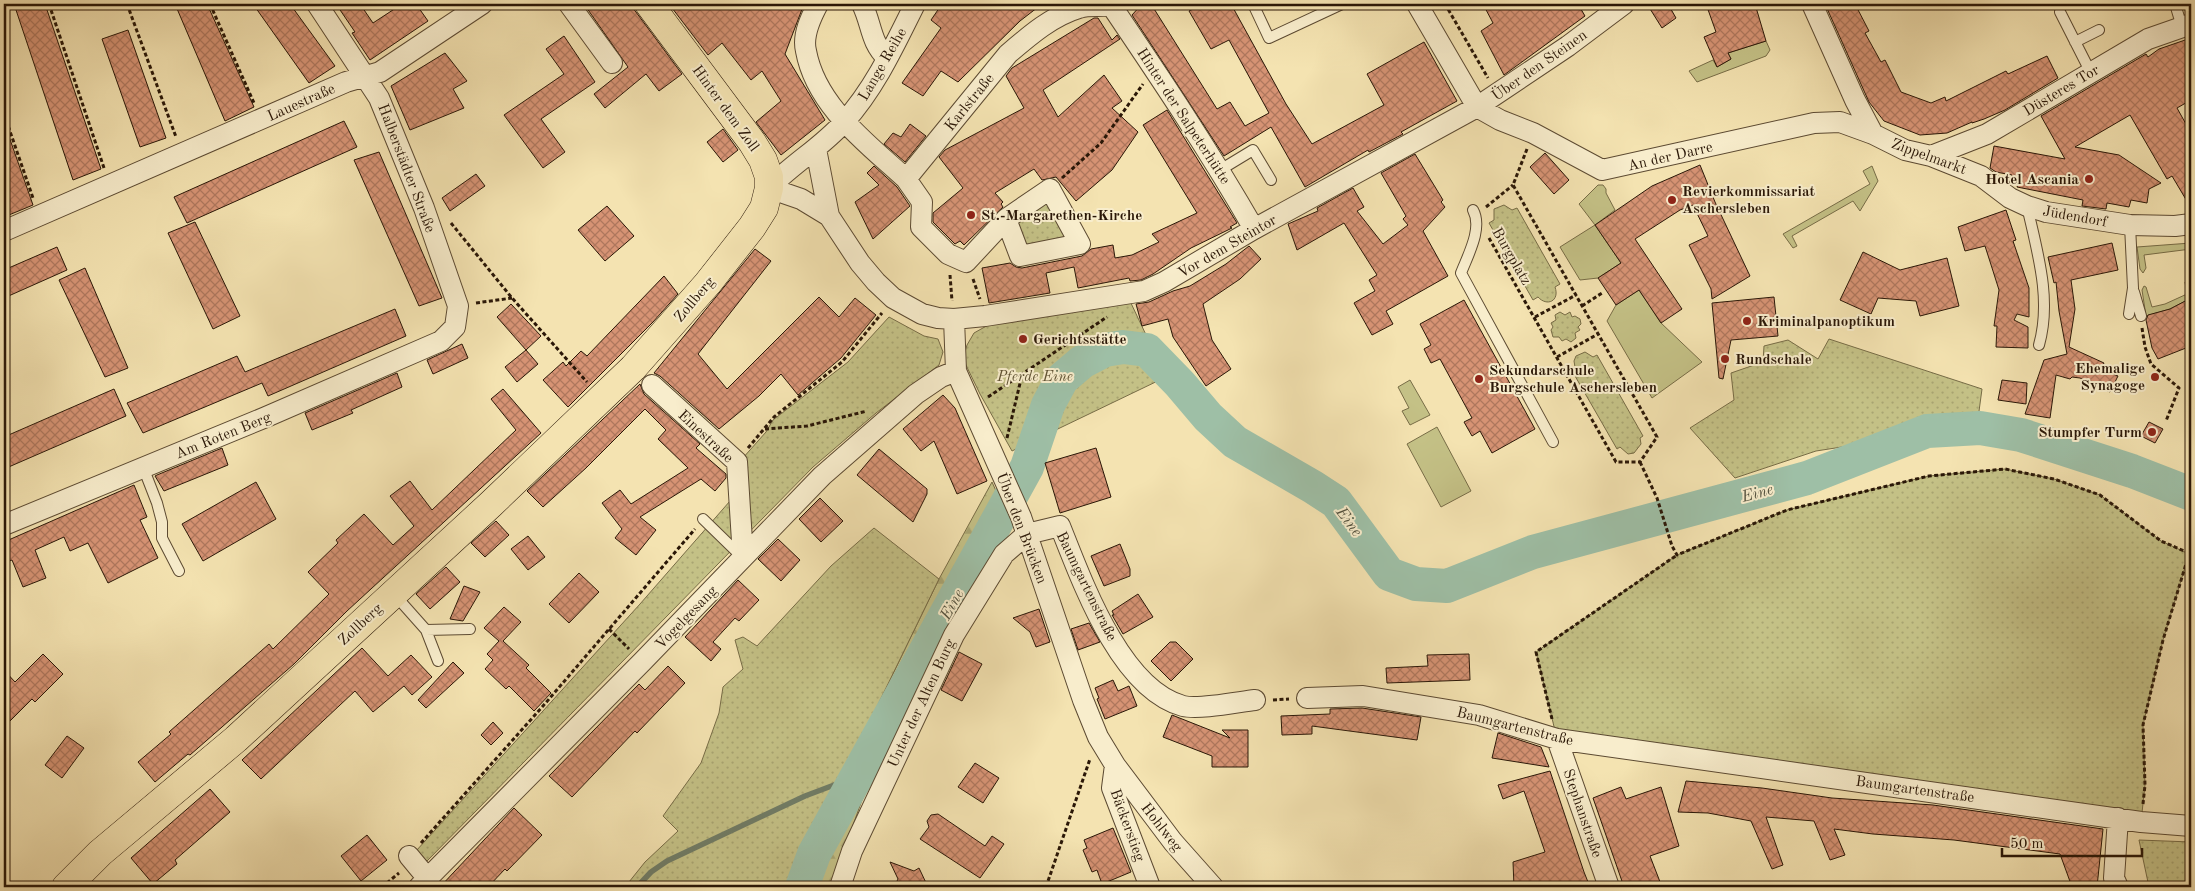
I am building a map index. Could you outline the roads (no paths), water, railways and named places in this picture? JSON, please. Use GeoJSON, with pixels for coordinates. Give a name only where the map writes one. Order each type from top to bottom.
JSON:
{"type":"FeatureCollection","features":[{"type":"Feature","properties":{"kind":"main road","name":"Hinter dem Zoll"},"geometry":{"type":"LineString","coordinates":[[649,4],[752,142],[766,168],[769,188]]}},
{"type":"Feature","properties":{"kind":"main road","name":"Zollberg"},"geometry":{"type":"LineString","coordinates":[[66,887],[80,871],[236,739],[602,399],[675,322],[741,242],[764,208],[769,188]]}},
{"type":"Feature","properties":{"kind":"street","name":"Halberstädter Straße"},"geometry":{"type":"LineString","coordinates":[[317,4],[379,98],[424,208],[458,306],[455,327],[441,341]]}},
{"type":"Feature","properties":{"kind":"street","name":"Lauestraße"},"geometry":{"type":"LineString","coordinates":[[4,231],[346,82],[380,72],[482,4]]}},
{"type":"Feature","properties":{"kind":"street"},"geometry":{"type":"LineString","coordinates":[[569,4],[612,62]]}},
{"type":"Feature","properties":{"kind":"street"},"geometry":{"type":"LineString","coordinates":[[818,4],[807,27],[805,50],[820,91],[845,121],[906,179],[922,202],[922,227],[948,254],[966,262],[1006,219],[1050,189],[1080,244],[1020,256],[1006,219]]}},
{"type":"Feature","properties":{"kind":"street"},"geometry":{"type":"LineString","coordinates":[[862,4],[868,16],[877,49],[887,58]]}},
{"type":"Feature","properties":{"kind":"street","name":"Lange Reihe"},"geometry":{"type":"LineString","coordinates":[[769,188],[784,173],[816,149],[845,121],[872,84],[915,4]]}},
{"type":"Feature","properties":{"kind":"street","name":"Karlstraße"},"geometry":{"type":"LineString","coordinates":[[906,179],[1008,54],[1038,29],[1064,14],[1089,4],[1112,5]]}},
{"type":"Feature","properties":{"kind":"street"},"geometry":{"type":"LineString","coordinates":[[1417,4],[1477,107]]}},
{"type":"Feature","properties":{"kind":"street","name":"Über den Steinen"},"geometry":{"type":"LineString","coordinates":[[1477,107],[1568,46],[1624,4]]}},
{"type":"Feature","properties":{"kind":"street","name":"Zippelmarkt"},"geometry":{"type":"LineString","coordinates":[[1812,4],[1855,100],[1873,134],[1905,150],[1931,156],[1981,176],[2010,198],[2027,206]]}},
{"type":"Feature","properties":{"kind":"street","name":"Hinter der Salpeterhütte"},"geometry":{"type":"LineString","coordinates":[[1112,5],[1220,170],[1254,229]]}},
{"type":"Feature","properties":{"kind":"street","name":"Düsteres Tor"},"geometry":{"type":"LineString","coordinates":[[1931,156],[1987,134],[2148,39],[2186,25]]}},
{"type":"Feature","properties":{"kind":"street","name":"An der Darre"},"geometry":{"type":"LineString","coordinates":[[1477,107],[1500,120],[1533,133],[1602,170],[1814,122],[1840,122],[1873,134]]}},
{"type":"Feature","properties":{"kind":"street","name":"Vor dem Steintor"},"geometry":{"type":"LineString","coordinates":[[954,319],[985,316],[1144,291],[1164,282],[1254,229],[1477,107]]}},
{"type":"Feature","properties":{"kind":"street"},"geometry":{"type":"LineString","coordinates":[[816,149],[830,216],[860,263],[893,298],[907,308],[938,318],[954,319]]}},
{"type":"Feature","properties":{"kind":"street"},"geometry":{"type":"LineString","coordinates":[[769,188],[802,199],[830,216]]}},
{"type":"Feature","properties":{"kind":"street","name":"Jüdendorf"},"geometry":{"type":"LineString","coordinates":[[2027,206],[2046,212],[2130,226],[2183,225]]}},
{"type":"Feature","properties":{"kind":"street","name":"Über den Brücken"},"geometry":{"type":"LineString","coordinates":[[954,319],[956,371],[1024,525],[1083,700],[1098,737],[1115,765]]}},
{"type":"Feature","properties":{"kind":"street","name":"Am Roten Berg"},"geometry":{"type":"LineString","coordinates":[[4,526],[266,417],[441,341]]}},
{"type":"Feature","properties":{"kind":"street","name":"Vogelgesang"},"geometry":{"type":"LineString","coordinates":[[409,856],[424,883],[822,476],[882,422],[922,390],[941,377],[956,371]]}},
{"type":"Feature","properties":{"kind":"street","name":"Einestraße"},"geometry":{"type":"LineString","coordinates":[[652,385],[737,462],[743,557]]}},
{"type":"Feature","properties":{"kind":"street","name":"Baumgartenstraße"},"geometry":{"type":"LineString","coordinates":[[1024,525],[1060,526],[1095,609],[1116,647],[1139,677],[1164,698],[1185,706],[1255,700]]}},
{"type":"Feature","properties":{"kind":"street","name":"Unter der Alten Burg"},"geometry":{"type":"LineString","coordinates":[[840,887],[852,851],[954,635],[1024,525]]}},
{"type":"Feature","properties":{"kind":"street","name":"Baumgartenstraße"},"geometry":{"type":"LineString","coordinates":[[1308,698],[1363,696],[1479,715],[1557,739],[2141,822],[2191,826]]}},
{"type":"Feature","properties":{"kind":"street","name":"Stephanstraße"},"geometry":{"type":"LineString","coordinates":[[1557,739],[1609,887]]}},
{"type":"Feature","properties":{"kind":"street","name":"Bäckerstieg"},"geometry":{"type":"LineString","coordinates":[[1115,765],[1112,788],[1150,887]]}},
{"type":"Feature","properties":{"kind":"street","name":"Hohlweg"},"geometry":{"type":"LineString","coordinates":[[1115,765],[1173,842],[1213,887]]}},
{"type":"Feature","properties":{"kind":"street"},"geometry":{"type":"LineString","coordinates":[[2118,818],[2114,878],[2118,887]]}},
{"type":"Feature","properties":{"kind":"lane"},"geometry":{"type":"LineString","coordinates":[[1253,4],[1270,38],[1342,4]]}},
{"type":"Feature","properties":{"kind":"lane"},"geometry":{"type":"LineString","coordinates":[[2175,4],[2186,25]]}},
{"type":"Feature","properties":{"kind":"lane"},"geometry":{"type":"LineString","coordinates":[[2060,12],[2091,73]]}},
{"type":"Feature","properties":{"kind":"lane"},"geometry":{"type":"LineString","coordinates":[[2075,42],[2099,30]]}},
{"type":"Feature","properties":{"kind":"lane"},"geometry":{"type":"LineString","coordinates":[[1220,170],[1253,150],[1271,180]]}},
{"type":"Feature","properties":{"kind":"lane","name":"Jüdendorf"},"geometry":{"type":"LineString","coordinates":[[2027,206],[2043,279],[2042,332],[2039,345]]}},
{"type":"Feature","properties":{"kind":"lane"},"geometry":{"type":"LineString","coordinates":[[1473,210],[1476,216],[1476,229],[1461,273],[1553,442]]}},
{"type":"Feature","properties":{"kind":"lane"},"geometry":{"type":"LineString","coordinates":[[2130,226],[2133,288],[2140,316]]}},
{"type":"Feature","properties":{"kind":"lane"},"geometry":{"type":"LineString","coordinates":[[2129,314],[2133,288]]}},
{"type":"Feature","properties":{"kind":"lane"},"geometry":{"type":"LineString","coordinates":[[144,467],[162,522],[162,538],[179,571]]}},
{"type":"Feature","properties":{"kind":"lane"},"geometry":{"type":"LineString","coordinates":[[703,519],[743,557]]}},
{"type":"Feature","properties":{"kind":"lane"},"geometry":{"type":"LineString","coordinates":[[393,594],[426,630],[438,661]]}},
{"type":"Feature","properties":{"kind":"lane"},"geometry":{"type":"LineString","coordinates":[[426,630],[470,629]]}},
{"type":"Feature","properties":{"kind":"waterway","name":"Eine"},"geometry":{"type":"LineString","coordinates":[[802,887],[814,854],[1027,467],[1048,405],[1062,379],[1082,362],[1105,350],[1123,347],[1147,350],[1180,384],[1208,417],[1235,442],[1336,502],[1389,574],[1416,584],[1447,586],[1533,552],[1807,478],[1927,431],[1980,428],[2021,435],[2132,471],[2191,494]]}},
{"type":"Feature","properties":{"kind":"waterway"},"geometry":{"type":"LineString","coordinates":[[637,887],[651,872],[667,861],[805,796],[858,776]]}},
{"type":"Feature","properties":{"kind":"place","name":"Hotel Ascania"},"geometry":{"type":"Point","coordinates":[2089,179]}},
{"type":"Feature","properties":{"kind":"place","name":"Revierkommissariat Aschersleben"},"geometry":{"type":"Point","coordinates":[1672,200]}},
{"type":"Feature","properties":{"kind":"place","name":"St.-Margarethen-Kirche"},"geometry":{"type":"Point","coordinates":[971,215]}},
{"type":"Feature","properties":{"kind":"place","name":"Kriminalpanoptikum"},"geometry":{"type":"Point","coordinates":[1747,321]}},
{"type":"Feature","properties":{"kind":"place","name":"Gerichtsstätte"},"geometry":{"type":"Point","coordinates":[1023,339]}},
{"type":"Feature","properties":{"kind":"place","name":"Rundschale"},"geometry":{"type":"Point","coordinates":[1725,359]}},
{"type":"Feature","properties":{"kind":"place","name":"Ehemalige Synagoge"},"geometry":{"type":"Point","coordinates":[2155,377]}},
{"type":"Feature","properties":{"kind":"place","name":"Sekundarschule Burgschule Aschersleben"},"geometry":{"type":"Point","coordinates":[1479,379]}},
{"type":"Feature","properties":{"kind":"place","name":"Stumpfer Turm"},"geometry":{"type":"Point","coordinates":[2152,432]}},
{"type":"Feature","properties":{"kind":"park label","name":"Pferde Eine"},"geometry":{"type":"Point","coordinates":[1035,376]}}]}
